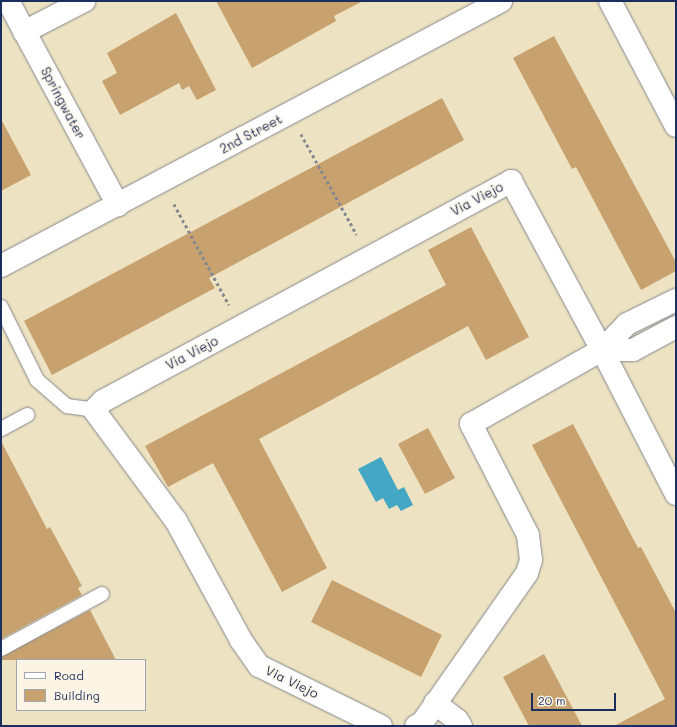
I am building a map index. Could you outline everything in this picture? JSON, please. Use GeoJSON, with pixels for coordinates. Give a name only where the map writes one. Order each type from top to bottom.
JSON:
{"type":"FeatureCollection","features":[{"type":"Feature","properties":{"kind":"street","name":"Springwater"},"geometry":{"type":"LineString","coordinates":[[8,1],[118,205]]}},
{"type":"Feature","properties":{"kind":"street"},"geometry":{"type":"LineString","coordinates":[[24,32],[84,1]]}},
{"type":"Feature","properties":{"kind":"street","name":"2nd Street"},"geometry":{"type":"LineString","coordinates":[[1,266],[501,1]]}},
{"type":"Feature","properties":{"kind":"street"},"geometry":{"type":"LineString","coordinates":[[610,1],[676,126]]}},
{"type":"Feature","properties":{"kind":"street","name":"Via Viejo"},"geometry":{"type":"LineString","coordinates":[[381,726],[259,666],[241,640],[176,521],[94,410],[103,401],[511,180],[602,350],[676,494]]}},
{"type":"Feature","properties":{"kind":"street"},"geometry":{"type":"LineString","coordinates":[[416,726],[422,723],[527,573],[531,560],[528,535],[471,424],[602,350],[627,324],[676,300]]}},
{"type":"Feature","properties":{"kind":"street"},"geometry":{"type":"LineString","coordinates":[[602,350],[633,350],[676,327]]}},
{"type":"Feature","properties":{"kind":"street"},"geometry":{"type":"LineString","coordinates":[[435,703],[457,720],[461,726]]}},
{"type":"Feature","properties":{"kind":"lane"},"geometry":{"type":"LineString","coordinates":[[1,308],[37,380],[67,406],[94,410]]}},
{"type":"Feature","properties":{"kind":"lane"},"geometry":{"type":"LineString","coordinates":[[1,429],[27,415]]}},
{"type":"Feature","properties":{"kind":"lane"},"geometry":{"type":"LineString","coordinates":[[1,650],[102,594]]}},
{"type":"Feature","properties":{"kind":"path"},"geometry":{"type":"LineString","coordinates":[[290,113],[370,257]]}},
{"type":"Feature","properties":{"kind":"path"},"geometry":{"type":"LineString","coordinates":[[161,181],[241,326]]}},
{"type":"Feature","properties":{"kind":"water"},"geometry":{"type":"Polygon","coordinates":[[[381,457],[398,490],[404,487],[413,505],[401,511],[397,505],[389,509],[383,498],[376,502],[358,469],[381,457]]]}},
{"type":"Feature","properties":{"kind":"building"},"geometry":{"type":"Polygon","coordinates":[[[216,1],[363,1],[334,16],[336,21],[252,68],[216,1]]]}},
{"type":"Feature","properties":{"kind":"building"},"geometry":{"type":"Polygon","coordinates":[[[176,13],[216,90],[197,100],[189,86],[182,90],[179,83],[120,115],[102,81],[117,73],[107,53],[176,13]]]}},
{"type":"Feature","properties":{"kind":"building"},"geometry":{"type":"Polygon","coordinates":[[[554,36],[676,262],[676,271],[641,290],[576,167],[572,169],[513,58],[554,36]]]}},
{"type":"Feature","properties":{"kind":"building"},"geometry":{"type":"Polygon","coordinates":[[[442,98],[464,140],[209,278],[215,288],[52,375],[24,321],[442,98]]]}},
{"type":"Feature","properties":{"kind":"building"},"geometry":{"type":"Polygon","coordinates":[[[1,119],[31,175],[1,191],[1,119]]]}},
{"type":"Feature","properties":{"kind":"building"},"geometry":{"type":"Polygon","coordinates":[[[471,227],[529,337],[486,360],[468,326],[259,439],[327,568],[282,592],[213,463],[168,487],[145,446],[446,285],[428,250],[471,227]]]}},
{"type":"Feature","properties":{"kind":"building"},"geometry":{"type":"Polygon","coordinates":[[[573,424],[638,548],[641,547],[676,613],[676,726],[614,726],[665,699],[532,445],[573,424]]]}},
{"type":"Feature","properties":{"kind":"building"},"geometry":{"type":"Polygon","coordinates":[[[428,428],[455,478],[425,494],[398,444],[428,428]]]}},
{"type":"Feature","properties":{"kind":"building"},"geometry":{"type":"Polygon","coordinates":[[[1,441],[47,529],[50,527],[82,586],[78,588],[82,595],[1,639],[1,441]]]}},
{"type":"Feature","properties":{"kind":"building"},"geometry":{"type":"Polygon","coordinates":[[[332,580],[442,635],[421,677],[311,622],[332,580]]]}},
{"type":"Feature","properties":{"kind":"building"},"geometry":{"type":"Polygon","coordinates":[[[90,610],[115,659],[1,660],[1,657],[90,610]]]}},
{"type":"Feature","properties":{"kind":"building"},"geometry":{"type":"Polygon","coordinates":[[[544,654],[582,726],[529,726],[503,677],[544,654]]]}}]}
